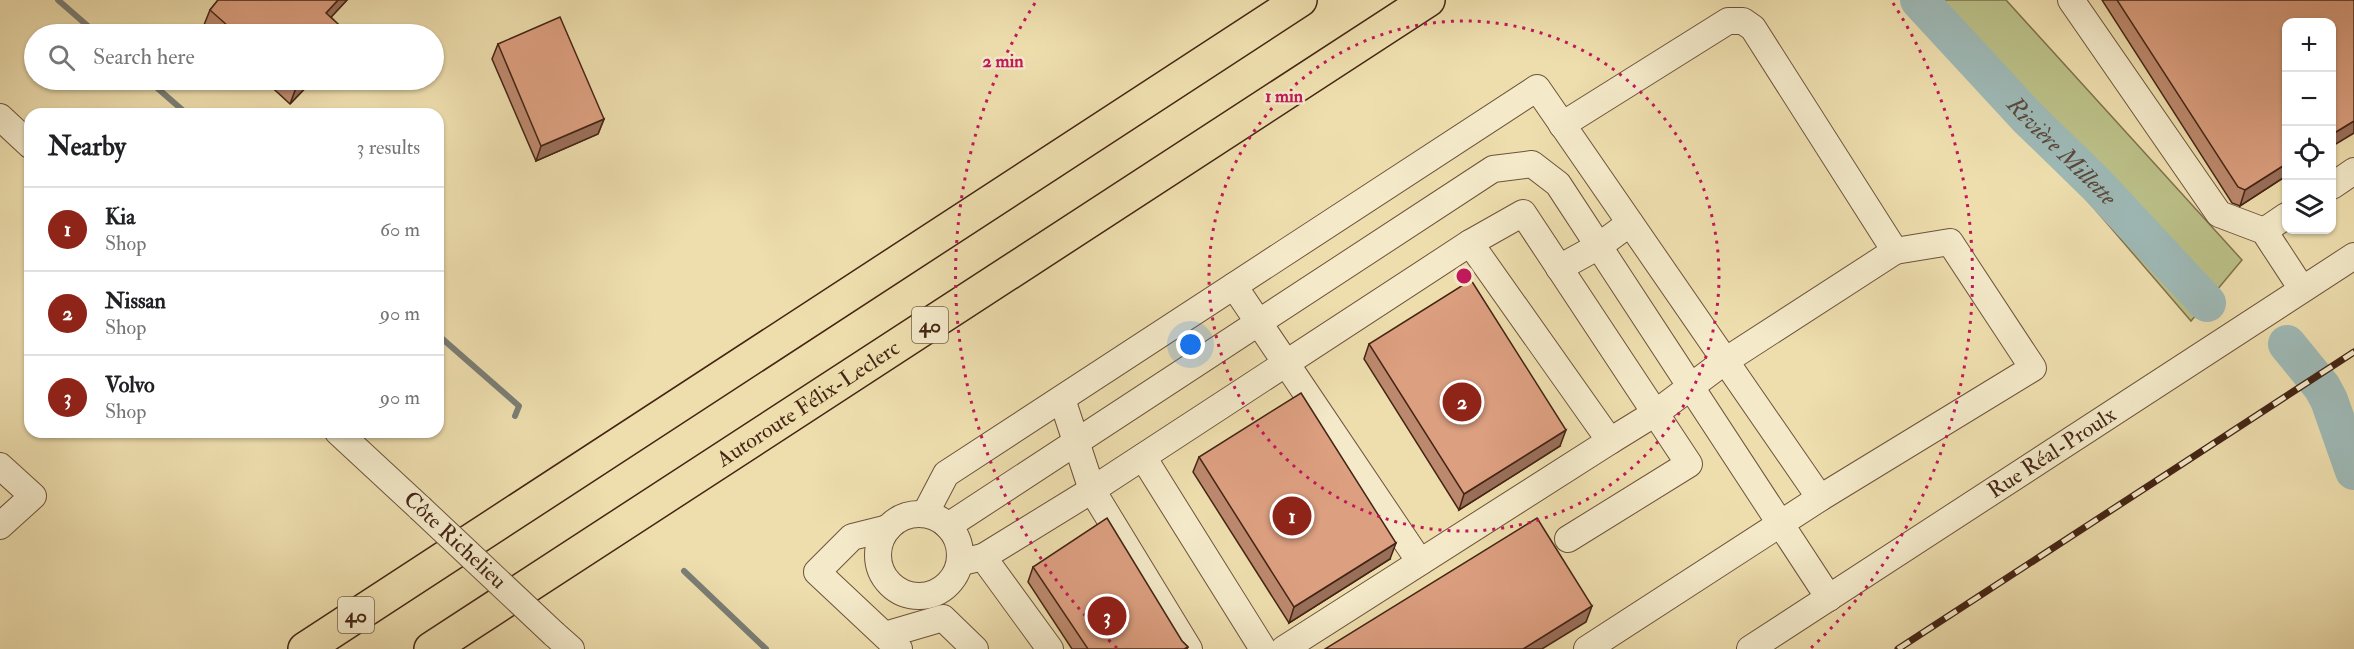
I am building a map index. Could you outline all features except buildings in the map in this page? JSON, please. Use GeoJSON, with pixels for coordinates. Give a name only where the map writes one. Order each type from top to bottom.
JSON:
{"type":"FeatureCollection","features":[{"type":"Feature","properties":{"kind":"highway","name":"40"},"geometry":{"type":"LineString","coordinates":[[305,649],[1300,0]]}},
{"type":"Feature","properties":{"kind":"highway","name":"Autoroute Félix-Leclerc"},"geometry":{"type":"LineString","coordinates":[[431,649],[1419,2]]}},
{"type":"Feature","properties":{"kind":"street"},"geometry":{"type":"LineString","coordinates":[[2071,0],[2219,214],[2264,231],[2302,289]]}},
{"type":"Feature","properties":{"kind":"street"},"geometry":{"type":"LineString","coordinates":[[1562,125],[1728,21],[1743,21],[1753,28],[1895,252]]}},
{"type":"Feature","properties":{"kind":"street"},"geometry":{"type":"LineString","coordinates":[[925,514],[946,474],[1537,88],[1820,498]]}},
{"type":"Feature","properties":{"kind":"street"},"geometry":{"type":"LineString","coordinates":[[0,117],[24,139]]}},
{"type":"Feature","properties":{"kind":"street"},"geometry":{"type":"LineString","coordinates":[[1561,188],[1582,153]]}},
{"type":"Feature","properties":{"kind":"street"},"geometry":{"type":"LineString","coordinates":[[948,526],[1493,169],[1532,164],[1561,188],[1829,598]]}},
{"type":"Feature","properties":{"kind":"street"},"geometry":{"type":"LineString","coordinates":[[2336,183],[2354,171]]}},
{"type":"Feature","properties":{"kind":"street"},"geometry":{"type":"LineString","coordinates":[[888,528],[881,540],[878,553],[880,567],[886,579],[902,592],[922,596],[936,593],[972,560],[1092,490],[1470,243],[1523,213],[1657,412],[1689,464],[1568,539]]}},
{"type":"Feature","properties":{"kind":"street"},"geometry":{"type":"LineString","coordinates":[[2264,231],[2282,219]]}},
{"type":"Feature","properties":{"kind":"street"},"geometry":{"type":"LineString","coordinates":[[1559,268],[1599,246],[1630,223]]}},
{"type":"Feature","properties":{"kind":"street"},"geometry":{"type":"LineString","coordinates":[[1284,649],[1657,412],[1725,361],[1895,252],[1950,242],[2032,368],[1820,498],[1587,649]]}},
{"type":"Feature","properties":{"kind":"street"},"geometry":{"type":"LineString","coordinates":[[1470,243],[1610,441]]}},
{"type":"Feature","properties":{"kind":"street","name":"Rue Réal-Proulx"},"geometry":{"type":"LineString","coordinates":[[1750,649],[2354,256]]}},
{"type":"Feature","properties":{"kind":"street"},"geometry":{"type":"LineString","coordinates":[[1234,286],[1285,365],[1420,562]]}},
{"type":"Feature","properties":{"kind":"street"},"geometry":{"type":"LineString","coordinates":[[1062,399],[1092,490],[1190,649]]}},
{"type":"Feature","properties":{"kind":"street","name":"Côte Richelieu"},"geometry":{"type":"LineString","coordinates":[[344,438],[562,641]]}},
{"type":"Feature","properties":{"kind":"street"},"geometry":{"type":"LineString","coordinates":[[1143,457],[1263,649]]}},
{"type":"Feature","properties":{"kind":"street"},"geometry":{"type":"LineString","coordinates":[[0,466],[33,496],[0,525]]}},
{"type":"Feature","properties":{"kind":"street"},"geometry":{"type":"LineString","coordinates":[[975,649],[943,618],[892,642],[817,572],[852,537],[888,528],[905,517],[925,514],[938,518],[956,537],[960,549],[1050,649]]}},
{"type":"Feature","properties":{"kind":"green space"},"geometry":{"type":"Polygon","coordinates":[[[1915,0],[2006,0],[2242,260],[2191,321],[1915,0]]]}},
{"type":"Feature","properties":{"kind":"waterway"},"geometry":{"type":"LineString","coordinates":[[58,0],[86,24]]}},
{"type":"Feature","properties":{"kind":"waterway","name":"Rivière Millette"},"geometry":{"type":"LineString","coordinates":[[1919,0],[2028,118],[2097,185],[2207,303]]}},
{"type":"Feature","properties":{"kind":"waterway"},"geometry":{"type":"LineString","coordinates":[[159,90],[180,108]]}},
{"type":"Feature","properties":{"kind":"waterway"},"geometry":{"type":"LineString","coordinates":[[444,340],[519,406],[515,416]]}},
{"type":"Feature","properties":{"kind":"waterway","name":"Rivière Millette"},"geometry":{"type":"LineString","coordinates":[[2287,344],[2322,387],[2329,400],[2354,471]]}},
{"type":"Feature","properties":{"kind":"waterway"},"geometry":{"type":"LineString","coordinates":[[684,571],[766,649]]}},
{"type":"Feature","properties":{"kind":"railway"},"geometry":{"type":"LineString","coordinates":[[1898,649],[2354,352]]}},
{"type":"Feature","properties":{"kind":"place","name":"Nissan"},"geometry":{"type":"Point","coordinates":[1462,402]}},
{"type":"Feature","properties":{"kind":"place","name":"Kia"},"geometry":{"type":"Point","coordinates":[1292,516]}},
{"type":"Feature","properties":{"kind":"place","name":"Volvo"},"geometry":{"type":"Point","coordinates":[1107,616]}}]}
